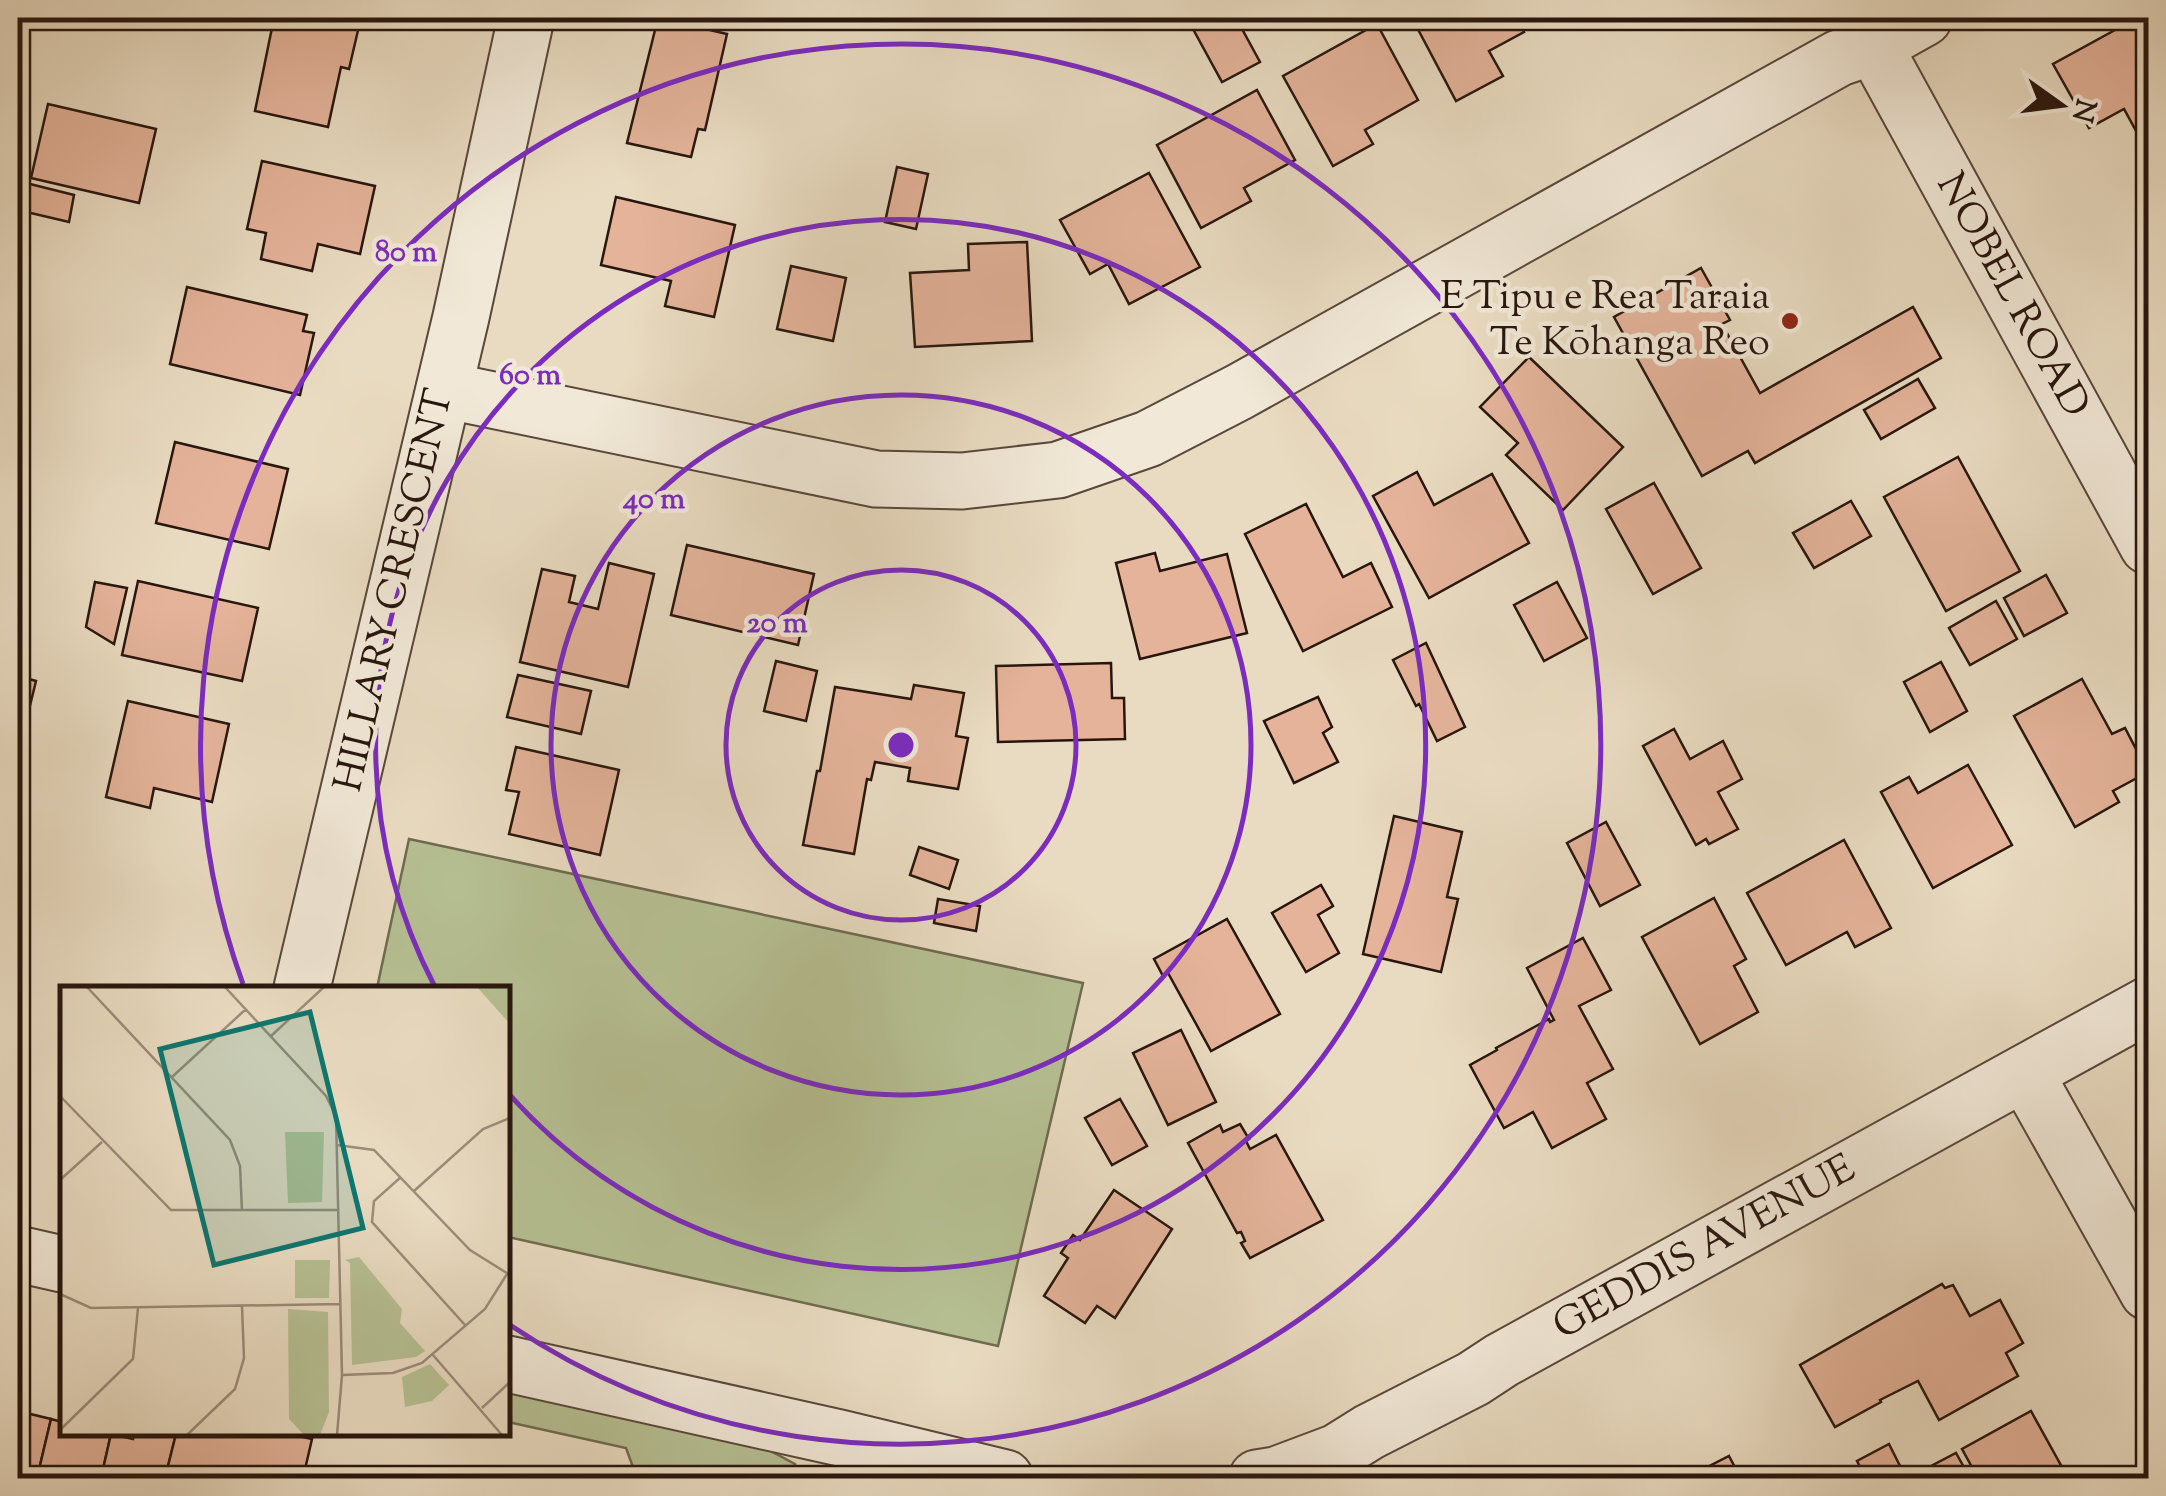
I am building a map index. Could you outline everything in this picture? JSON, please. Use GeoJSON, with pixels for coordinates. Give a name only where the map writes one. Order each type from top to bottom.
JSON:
{"type":"FeatureCollection","features":[{"type":"Feature","properties":{"kind":"street","name":"HILLARY CRESCENT"},"geometry":{"type":"LineString","coordinates":[[302,986],[444,390],[526,18]]}},
{"type":"Feature","properties":{"kind":"street"},"geometry":{"type":"LineString","coordinates":[[444,390],[876,479],[962,481],[1058,470],[1148,440],[1240,392],[1839,58],[1874,46],[1924,18]]}},
{"type":"Feature","properties":{"kind":"street","name":"NOBEL ROAD"},"geometry":{"type":"LineString","coordinates":[[1874,46],[2148,546]]}},
{"type":"Feature","properties":{"kind":"street","name":"GEDDIS AVENUE"},"geometry":{"type":"LineString","coordinates":[[1257,1478],[1276,1475],[1337,1452],[2148,1005]]}},
{"type":"Feature","properties":{"kind":"street"},"geometry":{"type":"LineString","coordinates":[[2026,1074],[2148,1292]]}},
{"type":"Feature","properties":{"kind":"street"},"geometry":{"type":"LineString","coordinates":[[18,1254],[60,1264]]}},
{"type":"Feature","properties":{"kind":"street"},"geometry":{"type":"LineString","coordinates":[[510,1365],[836,1458],[1005,1478]]}},
{"type":"Feature","properties":{"kind":"green space"},"geometry":{"type":"Polygon","coordinates":[[[409,839],[1083,983],[998,1346],[510,1237],[510,986],[377,986],[409,839]]]}},
{"type":"Feature","properties":{"kind":"green space"},"geometry":{"type":"Polygon","coordinates":[[[510,1382],[741,1435],[795,1464],[791,1478],[637,1478],[626,1448],[510,1422],[510,1382]]]}},
{"type":"Feature","properties":{"kind":"building"},"geometry":{"type":"Polygon","coordinates":[[[274,18],[323,18],[359,26],[349,69],[341,67],[328,127],[255,111],[274,18]]]}},
{"type":"Feature","properties":{"kind":"building"},"geometry":{"type":"Polygon","coordinates":[[[658,18],[727,34],[705,130],[698,129],[691,157],[627,143],[658,18]]]}},
{"type":"Feature","properties":{"kind":"building"},"geometry":{"type":"Polygon","coordinates":[[[1187,18],[1236,18],[1260,62],[1222,82],[1187,18]]]}},
{"type":"Feature","properties":{"kind":"building"},"geometry":{"type":"Polygon","coordinates":[[[1412,18],[1516,18],[1524,32],[1489,51],[1503,76],[1456,101],[1412,18]]]}},
{"type":"Feature","properties":{"kind":"building"},"geometry":{"type":"Polygon","coordinates":[[[2137,18],[2148,18],[2147,151],[2124,109],[2089,128],[2053,64],[2137,18]]]}},
{"type":"Feature","properties":{"kind":"building"},"geometry":{"type":"Polygon","coordinates":[[[1377,24],[1418,100],[1365,130],[1373,144],[1333,166],[1283,76],[1377,24]]]}},
{"type":"Feature","properties":{"kind":"building"},"geometry":{"type":"Polygon","coordinates":[[[1257,90],[1295,160],[1244,188],[1251,201],[1201,228],[1157,145],[1257,90]]]}},
{"type":"Feature","properties":{"kind":"building"},"geometry":{"type":"Polygon","coordinates":[[[48,104],[156,129],[139,203],[31,178],[48,104]]]}},
{"type":"Feature","properties":{"kind":"building"},"geometry":{"type":"Polygon","coordinates":[[[262,161],[375,186],[360,254],[318,244],[312,271],[261,259],[266,233],[247,229],[262,161]]]}},
{"type":"Feature","properties":{"kind":"building"},"geometry":{"type":"Polygon","coordinates":[[[897,167],[928,174],[916,229],[885,222],[897,167]]]}},
{"type":"Feature","properties":{"kind":"building"},"geometry":{"type":"Polygon","coordinates":[[[1149,173],[1200,267],[1129,304],[1108,264],[1090,274],[1060,220],[1149,173]]]}},
{"type":"Feature","properties":{"kind":"building"},"geometry":{"type":"Polygon","coordinates":[[[22,182],[74,195],[69,222],[18,210],[22,182]]]}},
{"type":"Feature","properties":{"kind":"building"},"geometry":{"type":"Polygon","coordinates":[[[616,197],[735,225],[714,317],[665,306],[671,281],[601,265],[616,197]]]}},
{"type":"Feature","properties":{"kind":"building"},"geometry":{"type":"Polygon","coordinates":[[[1027,242],[1032,341],[915,347],[910,273],[969,270],[968,244],[1027,242]]]}},
{"type":"Feature","properties":{"kind":"building"},"geometry":{"type":"Polygon","coordinates":[[[791,266],[846,278],[833,341],[777,329],[791,266]]]}},
{"type":"Feature","properties":{"kind":"building"},"geometry":{"type":"Polygon","coordinates":[[[1701,268],[1730,320],[1722,324],[1760,393],[1913,307],[1941,358],[1755,463],[1748,451],[1702,476],[1614,317],[1701,268]]]}},
{"type":"Feature","properties":{"kind":"building"},"geometry":{"type":"Polygon","coordinates":[[[187,287],[307,315],[303,331],[314,333],[300,395],[170,364],[187,287]]]}},
{"type":"Feature","properties":{"kind":"building"},"geometry":{"type":"Polygon","coordinates":[[[1529,357],[1623,447],[1563,510],[1506,455],[1518,443],[1480,407],[1529,357]]]}},
{"type":"Feature","properties":{"kind":"building"},"geometry":{"type":"Polygon","coordinates":[[[1918,379],[1935,408],[1881,439],[1864,410],[1918,379]]]}},
{"type":"Feature","properties":{"kind":"building"},"geometry":{"type":"Polygon","coordinates":[[[175,442],[288,469],[269,549],[156,523],[175,442]]]}},
{"type":"Feature","properties":{"kind":"building"},"geometry":{"type":"Polygon","coordinates":[[[1958,457],[2020,571],[1946,611],[1884,497],[1958,457]]]}},
{"type":"Feature","properties":{"kind":"building"},"geometry":{"type":"Polygon","coordinates":[[[1417,472],[1434,505],[1492,474],[1529,543],[1429,598],[1373,496],[1417,472]]]}},
{"type":"Feature","properties":{"kind":"building"},"geometry":{"type":"Polygon","coordinates":[[[1654,483],[1701,568],[1653,594],[1606,509],[1654,483]]]}},
{"type":"Feature","properties":{"kind":"building"},"geometry":{"type":"Polygon","coordinates":[[[1851,501],[1871,536],[1814,568],[1793,533],[1851,501]]]}},
{"type":"Feature","properties":{"kind":"building"},"geometry":{"type":"Polygon","coordinates":[[[1306,504],[1343,577],[1371,563],[1392,607],[1303,651],[1245,534],[1306,504]]]}},
{"type":"Feature","properties":{"kind":"building"},"geometry":{"type":"Polygon","coordinates":[[[687,545],[814,574],[798,645],[671,615],[687,545]]]}},
{"type":"Feature","properties":{"kind":"building"},"geometry":{"type":"Polygon","coordinates":[[[1155,553],[1160,571],[1227,554],[1247,633],[1140,659],[1116,563],[1155,553]]]}},
{"type":"Feature","properties":{"kind":"building"},"geometry":{"type":"Polygon","coordinates":[[[609,563],[654,574],[628,687],[520,662],[542,569],[575,576],[569,602],[598,609],[609,563]]]}},
{"type":"Feature","properties":{"kind":"building"},"geometry":{"type":"Polygon","coordinates":[[[2046,575],[2067,613],[2024,636],[2004,598],[2046,575]]]}},
{"type":"Feature","properties":{"kind":"building"},"geometry":{"type":"Polygon","coordinates":[[[138,581],[258,608],[242,681],[122,655],[138,581]]]}},
{"type":"Feature","properties":{"kind":"building"},"geometry":{"type":"Polygon","coordinates":[[[95,582],[127,588],[114,644],[86,627],[95,582]]]}},
{"type":"Feature","properties":{"kind":"building"},"geometry":{"type":"Polygon","coordinates":[[[1557,582],[1587,638],[1544,661],[1514,605],[1557,582]]]}},
{"type":"Feature","properties":{"kind":"building"},"geometry":{"type":"Polygon","coordinates":[[[1996,601],[2017,639],[1970,665],[1949,628],[1996,601]]]}},
{"type":"Feature","properties":{"kind":"building"},"geometry":{"type":"Polygon","coordinates":[[[1426,643],[1465,727],[1437,741],[1393,660],[1426,643]]]}},
{"type":"Feature","properties":{"kind":"building"},"geometry":{"type":"Polygon","coordinates":[[[776,661],[817,671],[806,721],[764,711],[776,661]]]}},
{"type":"Feature","properties":{"kind":"building"},"geometry":{"type":"Polygon","coordinates":[[[1941,662],[1967,711],[1930,732],[1904,682],[1941,662]]]}},
{"type":"Feature","properties":{"kind":"building"},"geometry":{"type":"Polygon","coordinates":[[[1111,663],[1112,698],[1124,698],[1125,739],[998,742],[996,666],[1111,663]]]}},
{"type":"Feature","properties":{"kind":"building"},"geometry":{"type":"Polygon","coordinates":[[[518,675],[591,691],[581,734],[507,717],[518,675]]]}},
{"type":"Feature","properties":{"kind":"building"},"geometry":{"type":"Polygon","coordinates":[[[18,676],[36,681],[18,755],[18,676]]]}},
{"type":"Feature","properties":{"kind":"building"},"geometry":{"type":"Polygon","coordinates":[[[2082,679],[2112,734],[2125,728],[2148,772],[2113,791],[2119,802],[2075,827],[2014,716],[2082,679]]]}},
{"type":"Feature","properties":{"kind":"building"},"geometry":{"type":"Polygon","coordinates":[[[914,685],[964,693],[956,736],[968,738],[958,789],[908,781],[910,768],[875,762],[871,780],[867,779],[854,854],[803,845],[835,687],[911,699],[914,685]]]}},
{"type":"Feature","properties":{"kind":"building"},"geometry":{"type":"Polygon","coordinates":[[[1318,697],[1332,727],[1323,733],[1338,762],[1294,783],[1264,721],[1318,697]]]}},
{"type":"Feature","properties":{"kind":"building"},"geometry":{"type":"Polygon","coordinates":[[[128,701],[229,724],[212,802],[154,788],[150,808],[106,797],[128,701]]]}},
{"type":"Feature","properties":{"kind":"building"},"geometry":{"type":"Polygon","coordinates":[[[1674,729],[1690,759],[1723,741],[1742,779],[1718,792],[1738,829],[1709,844],[1706,839],[1696,845],[1643,746],[1674,729]]]}},
{"type":"Feature","properties":{"kind":"building"},"geometry":{"type":"Polygon","coordinates":[[[516,747],[619,770],[600,855],[509,834],[519,792],[506,790],[516,747]]]}},
{"type":"Feature","properties":{"kind":"building"},"geometry":{"type":"Polygon","coordinates":[[[1968,765],[2012,845],[1933,888],[1881,792],[1909,777],[1918,793],[1968,765]]]}},
{"type":"Feature","properties":{"kind":"building"},"geometry":{"type":"Polygon","coordinates":[[[1394,816],[1462,832],[1447,897],[1458,899],[1441,972],[1363,954],[1394,816]]]}},
{"type":"Feature","properties":{"kind":"building"},"geometry":{"type":"Polygon","coordinates":[[[1606,822],[1640,885],[1600,906],[1567,843],[1606,822]]]}},
{"type":"Feature","properties":{"kind":"building"},"geometry":{"type":"Polygon","coordinates":[[[1844,840],[1891,928],[1855,947],[1847,932],[1786,965],[1747,893],[1844,840]]]}},
{"type":"Feature","properties":{"kind":"building"},"geometry":{"type":"Polygon","coordinates":[[[919,847],[958,860],[949,889],[910,875],[919,847]]]}},
{"type":"Feature","properties":{"kind":"building"},"geometry":{"type":"Polygon","coordinates":[[[1321,885],[1333,906],[1318,915],[1339,953],[1306,972],[1272,913],[1321,885]]]}},
{"type":"Feature","properties":{"kind":"building"},"geometry":{"type":"Polygon","coordinates":[[[1714,898],[1746,959],[1734,966],[1758,1012],[1700,1044],[1642,937],[1714,898]]]}},
{"type":"Feature","properties":{"kind":"building"},"geometry":{"type":"Polygon","coordinates":[[[938,899],[980,906],[976,931],[934,923],[938,899]]]}},
{"type":"Feature","properties":{"kind":"building"},"geometry":{"type":"Polygon","coordinates":[[[1227,919],[1280,1014],[1211,1051],[1168,973],[1163,976],[1154,959],[1227,919]]]}},
{"type":"Feature","properties":{"kind":"building"},"geometry":{"type":"Polygon","coordinates":[[[1583,938],[1611,990],[1579,1006],[1613,1069],[1587,1083],[1606,1119],[1552,1148],[1533,1112],[1504,1128],[1470,1065],[1549,1019],[1554,1020],[1527,968],[1583,938]]]}},
{"type":"Feature","properties":{"kind":"building"},"geometry":{"type":"Polygon","coordinates":[[[1181,1030],[1216,1102],[1168,1125],[1133,1053],[1181,1030]]]}},
{"type":"Feature","properties":{"kind":"building"},"geometry":{"type":"Polygon","coordinates":[[[1120,1099],[1147,1146],[1112,1165],[1085,1118],[1120,1099]]]}},
{"type":"Feature","properties":{"kind":"building"},"geometry":{"type":"Polygon","coordinates":[[[1240,1124],[1250,1149],[1276,1135],[1323,1220],[1250,1258],[1241,1243],[1245,1241],[1241,1232],[1237,1233],[1188,1143],[1220,1125],[1223,1132],[1240,1124]]]}},
{"type":"Feature","properties":{"kind":"building"},"geometry":{"type":"Polygon","coordinates":[[[1114,1190],[1172,1229],[1115,1318],[1097,1306],[1085,1323],[1044,1296],[1068,1258],[1061,1253],[1073,1235],[1080,1240],[1114,1190]]]}},
{"type":"Feature","properties":{"kind":"building"},"geometry":{"type":"Polygon","coordinates":[[[1942,1284],[1945,1288],[1953,1285],[1970,1316],[2000,1300],[2023,1343],[2006,1353],[2018,1376],[1939,1420],[1918,1381],[1835,1427],[1800,1365],[1942,1284]]]}},
{"type":"Feature","properties":{"kind":"building"},"geometry":{"type":"Polygon","coordinates":[[[18,1411],[51,1419],[37,1478],[18,1478],[18,1411]]]}},
{"type":"Feature","properties":{"kind":"building"},"geometry":{"type":"Polygon","coordinates":[[[2031,1411],[2068,1478],[1978,1478],[1962,1449],[2031,1411]]]}},
{"type":"Feature","properties":{"kind":"building"},"geometry":{"type":"Polygon","coordinates":[[[51,1419],[60,1421],[60,1436],[111,1436],[101,1478],[37,1478],[51,1419]]]}},
{"type":"Feature","properties":{"kind":"building"},"geometry":{"type":"Polygon","coordinates":[[[111,1436],[176,1436],[165,1478],[101,1478],[111,1436]]]}},
{"type":"Feature","properties":{"kind":"building"},"geometry":{"type":"Polygon","coordinates":[[[176,1436],[312,1439],[303,1478],[165,1478],[176,1436]]]}},
{"type":"Feature","properties":{"kind":"building"},"geometry":{"type":"Polygon","coordinates":[[[1889,1444],[1901,1468],[1880,1478],[1866,1478],[1857,1461],[1889,1444]]]}},
{"type":"Feature","properties":{"kind":"building"},"geometry":{"type":"Polygon","coordinates":[[[1956,1453],[1970,1478],[1908,1478],[1956,1453]]]}},
{"type":"Feature","properties":{"kind":"building"},"geometry":{"type":"Polygon","coordinates":[[[1729,1456],[1740,1477],[1749,1472],[1752,1478],[1686,1478],[1729,1456]]]}},
{"type":"Feature","properties":{"kind":"place","name":"E Tipu e Rea Taraia Te Kōhanga Reo"},"geometry":{"type":"Point","coordinates":[1790,321]}}]}
